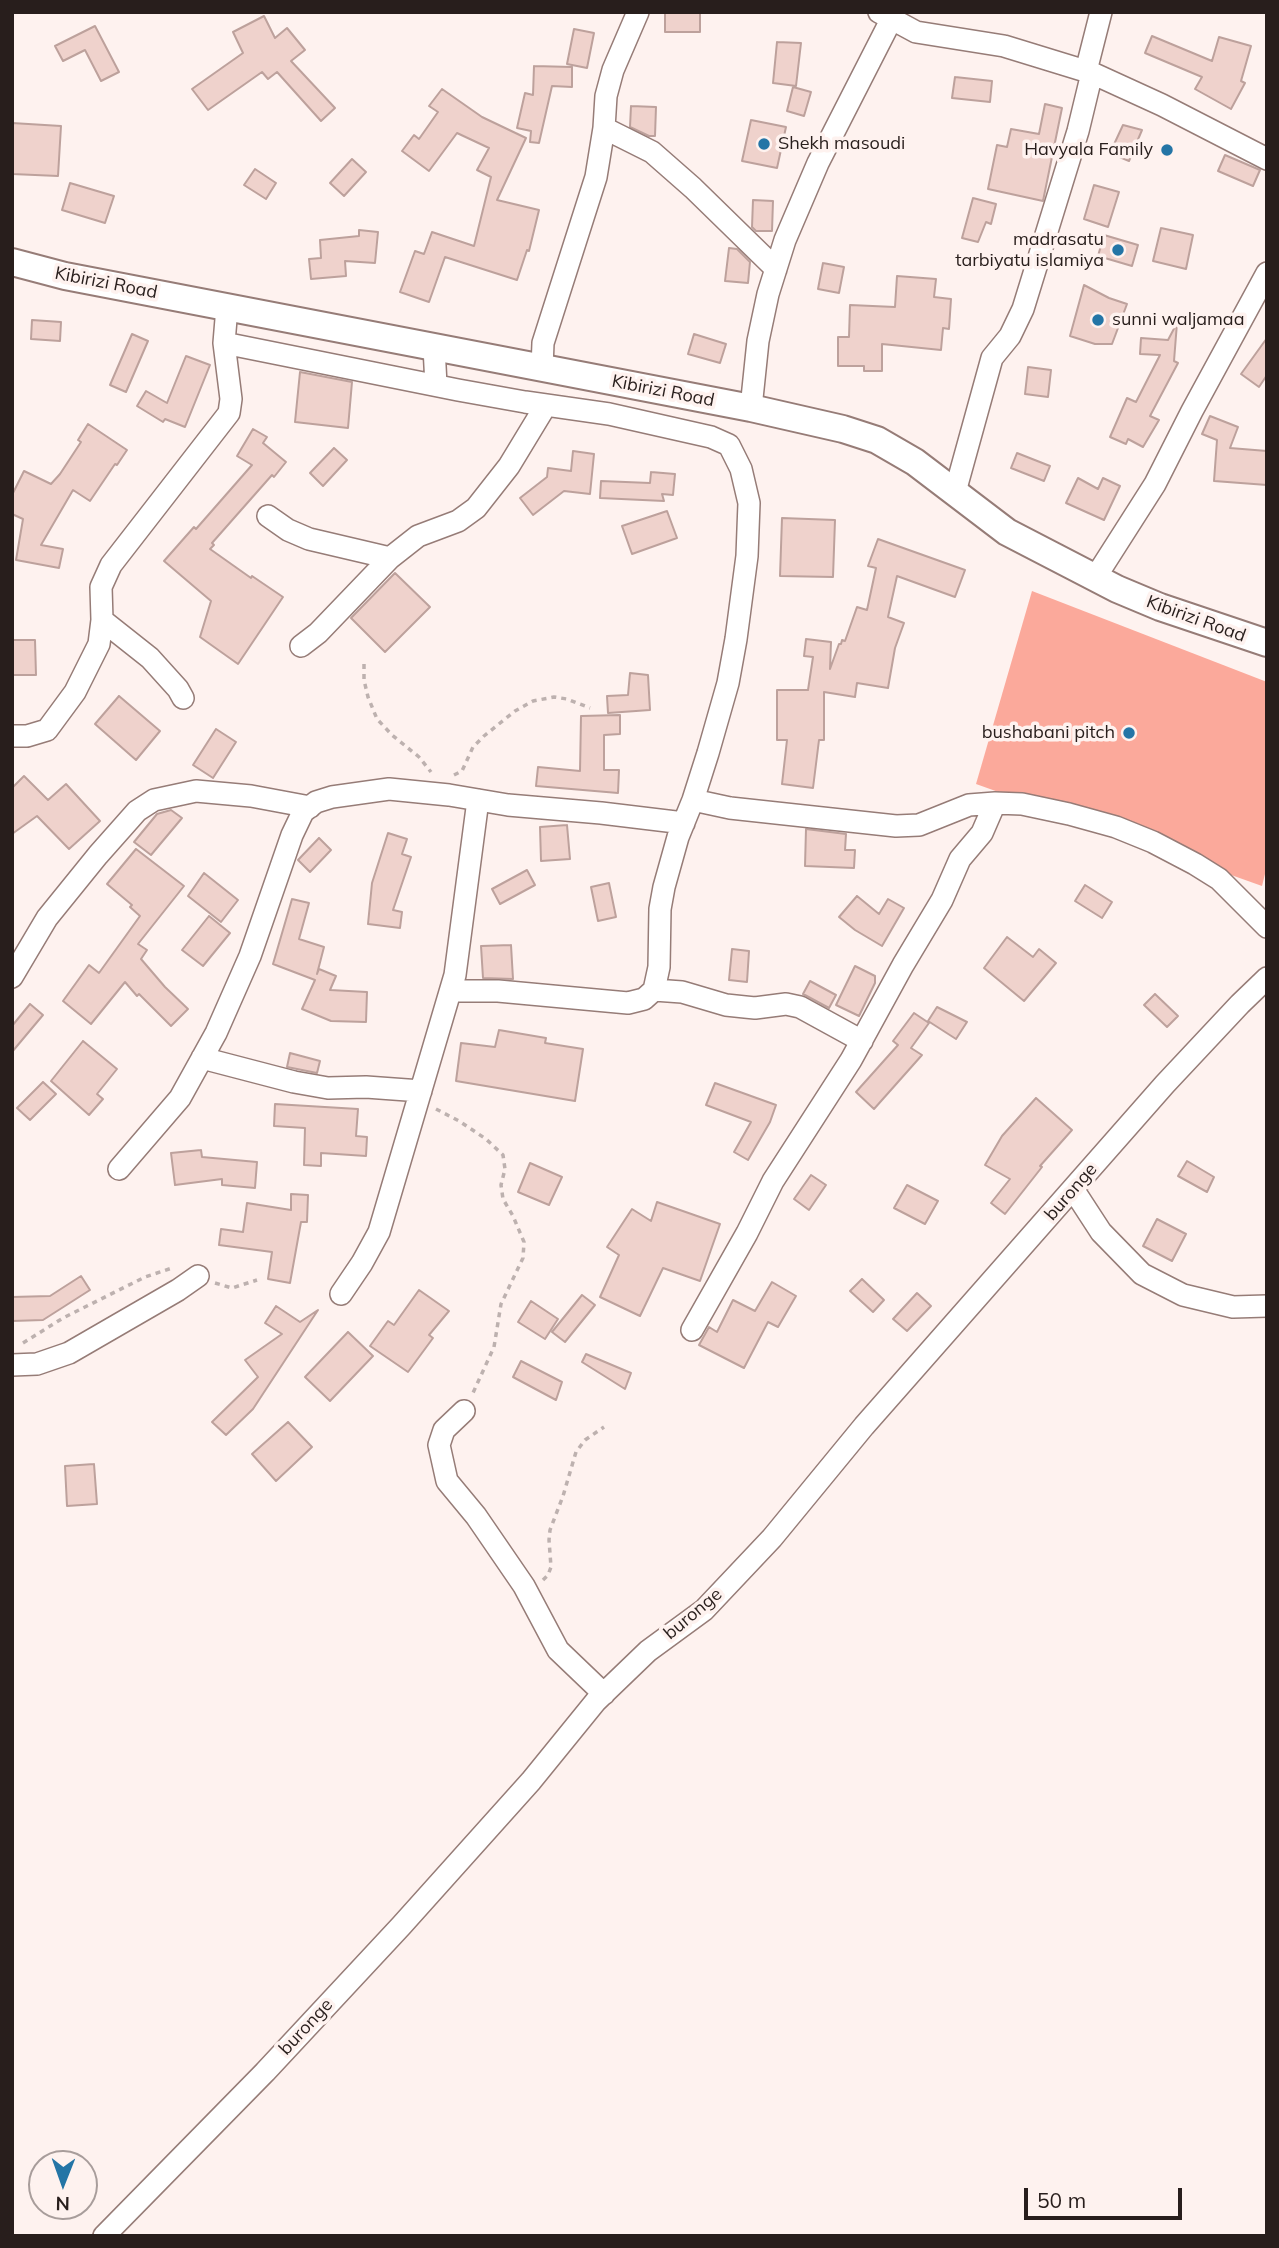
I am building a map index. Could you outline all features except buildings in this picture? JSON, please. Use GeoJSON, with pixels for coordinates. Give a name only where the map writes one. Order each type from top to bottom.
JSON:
{"type":"FeatureCollection","features":[{"type":"Feature","properties":{"kind":"street"},"geometry":{"type":"LineString","coordinates":[[542,368],[543,343],[596,177],[606,96],[613,70],[638,12]]}},
{"type":"Feature","properties":{"kind":"street"},"geometry":{"type":"LineString","coordinates":[[955,492],[992,358],[1010,336],[1023,309],[1077,131],[1101,12]]}},
{"type":"Feature","properties":{"kind":"street"},"geometry":{"type":"LineString","coordinates":[[751,408],[758,341],[785,240],[885,16],[916,32],[1004,47],[1089,72],[1162,105],[1267,159]]}},
{"type":"Feature","properties":{"kind":"street"},"geometry":{"type":"LineString","coordinates":[[604,128],[652,152],[776,269]]}},
{"type":"Feature","properties":{"kind":"street","name":"Kibirizi Road"},"geometry":{"type":"LineString","coordinates":[[12,262],[65,276],[751,408],[843,429],[877,440],[915,461],[1007,532],[1095,578],[1160,607],[1267,643]]}},
{"type":"Feature","properties":{"kind":"street"},"geometry":{"type":"LineString","coordinates":[[1095,578],[1155,484],[1267,274]]}},
{"type":"Feature","properties":{"kind":"street"},"geometry":{"type":"LineString","coordinates":[[12,736],[27,736],[47,730],[75,692],[99,644],[102,620],[101,587],[111,565],[229,413],[231,399],[224,343],[227,307]]}},
{"type":"Feature","properties":{"kind":"street"},"geometry":{"type":"LineString","coordinates":[[224,343],[436,385],[610,414],[711,437],[729,445],[741,469],[749,503],[747,556],[729,683],[694,800],[664,887],[660,909],[659,967],[654,990],[644,999],[628,1003],[498,991],[450,991]]}},
{"type":"Feature","properties":{"kind":"street"},"geometry":{"type":"LineString","coordinates":[[434,347],[436,385]]}},
{"type":"Feature","properties":{"kind":"street"},"geometry":{"type":"LineString","coordinates":[[301,646],[318,633],[390,558],[418,536],[458,521],[476,508],[509,466],[545,405]]}},
{"type":"Feature","properties":{"kind":"street"},"geometry":{"type":"LineString","coordinates":[[268,516],[288,530],[309,539],[390,558]]}},
{"type":"Feature","properties":{"kind":"street"},"geometry":{"type":"LineString","coordinates":[[102,620],[150,659],[183,698]]}},
{"type":"Feature","properties":{"kind":"street"},"geometry":{"type":"LineString","coordinates":[[120,1169],[180,1098],[216,1033],[250,956],[292,835],[303,812],[316,802],[332,797],[389,789],[445,789],[508,806],[684,823]]}},
{"type":"Feature","properties":{"kind":"street"},"geometry":{"type":"LineString","coordinates":[[12,977],[47,918],[137,811],[154,800],[196,791],[251,796],[310,807]]}},
{"type":"Feature","properties":{"kind":"street"},"geometry":{"type":"LineString","coordinates":[[341,1294],[379,1232],[455,975],[478,800]]}},
{"type":"Feature","properties":{"kind":"street"},"geometry":{"type":"LineString","coordinates":[[694,800],[730,808],[896,826],[919,824],[969,805],[995,803],[1022,804],[1069,814],[1116,827],[1153,842],[1219,879],[1267,927]]}},
{"type":"Feature","properties":{"kind":"street"},"geometry":{"type":"LineString","coordinates":[[692,1331],[773,1181],[862,1041],[942,900],[960,859],[982,833],[995,803]]}},
{"type":"Feature","properties":{"kind":"street","name":"buronge"},"geometry":{"type":"LineString","coordinates":[[104,2236],[265,2072],[401,1926],[487,1831],[604,1693],[649,1651],[704,1610],[763,1548],[864,1426],[1174,1074],[1267,978]]}},
{"type":"Feature","properties":{"kind":"street"},"geometry":{"type":"LineString","coordinates":[[654,990],[682,992],[744,1007],[786,1004],[800,1007],[862,1041]]}},
{"type":"Feature","properties":{"kind":"street"},"geometry":{"type":"LineString","coordinates":[[202,1058],[328,1088],[366,1087],[420,1095]]}},
{"type":"Feature","properties":{"kind":"street"},"geometry":{"type":"LineString","coordinates":[[1073,1189],[1101,1232],[1142,1274],[1183,1295],[1233,1307],[1267,1306]]}},
{"type":"Feature","properties":{"kind":"street"},"geometry":{"type":"LineString","coordinates":[[12,1365],[37,1364],[69,1353],[198,1276]]}},
{"type":"Feature","properties":{"kind":"street"},"geometry":{"type":"LineString","coordinates":[[464,1411],[444,1430],[439,1445],[447,1481],[476,1516],[527,1592],[558,1650],[604,1693]]}},
{"type":"Feature","properties":{"kind":"path"},"geometry":{"type":"LineString","coordinates":[[364,664],[368,697],[377,719],[419,757],[445,789],[462,771],[473,747],[515,710],[533,701],[554,697],[590,708]]}},
{"type":"Feature","properties":{"kind":"path"},"geometry":{"type":"LineString","coordinates":[[420,1095],[486,1139],[503,1155],[503,1199],[524,1242],[523,1258],[501,1304],[494,1347],[464,1411]]}},
{"type":"Feature","properties":{"kind":"path"},"geometry":{"type":"LineString","coordinates":[[527,1592],[548,1574],[551,1567],[550,1530],[576,1452],[585,1440],[604,1427]]}},
{"type":"Feature","properties":{"kind":"shaded area","name":"bushabani pitch"},"geometry":{"type":"Polygon","coordinates":[[[1032,591],[1267,682],[1267,866],[1262,886],[976,784],[1032,591]]]}},
{"type":"Feature","properties":{"kind":"place","name":"Shekh masoudi"},"geometry":{"type":"Point","coordinates":[764,144]}},
{"type":"Feature","properties":{"kind":"place","name":"Havyala Family"},"geometry":{"type":"Point","coordinates":[1167,150]}},
{"type":"Feature","properties":{"kind":"place","name":"madrasatu tarbiyatu islamiya"},"geometry":{"type":"Point","coordinates":[1118,250]}},
{"type":"Feature","properties":{"kind":"place","name":"sunni waljamaa"},"geometry":{"type":"Point","coordinates":[1098,320]}},
{"type":"Feature","properties":{"kind":"place","name":"bushabani pitch"},"geometry":{"type":"Point","coordinates":[1129,733]}}]}
